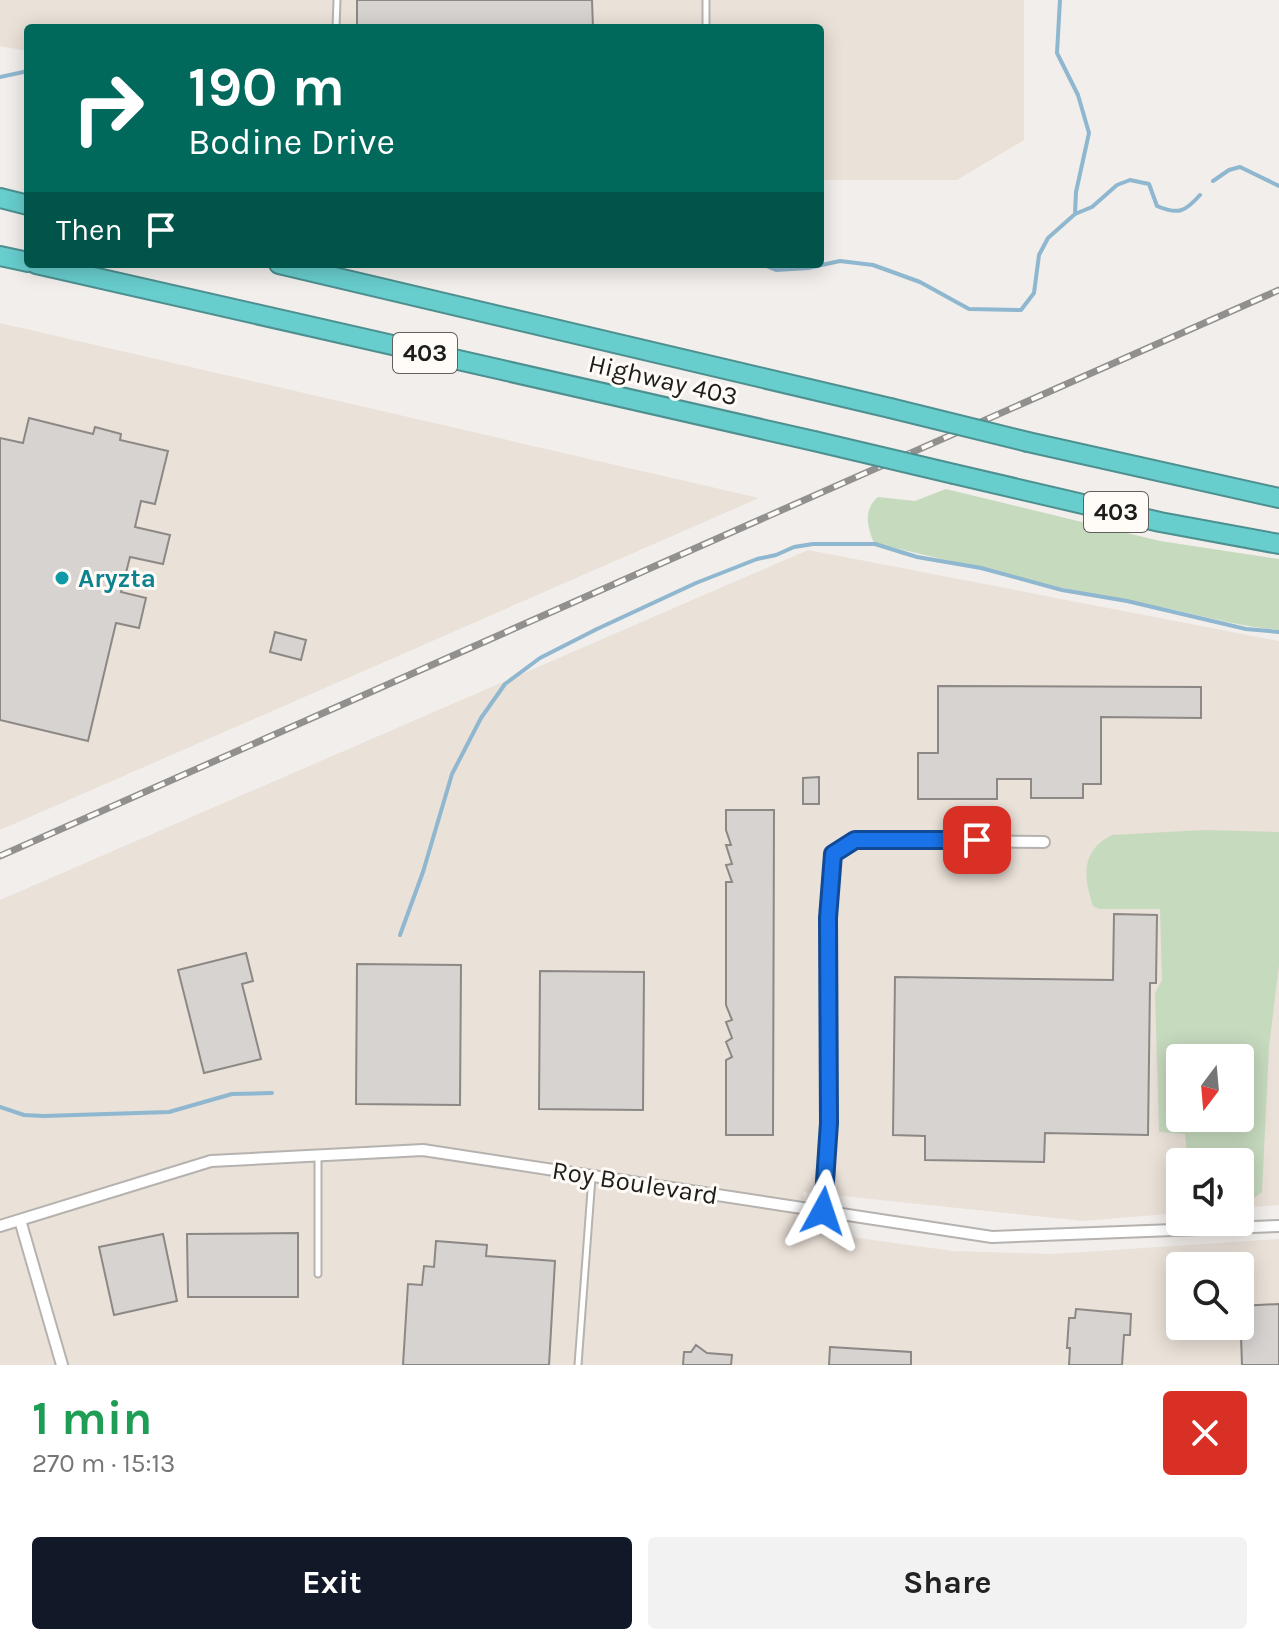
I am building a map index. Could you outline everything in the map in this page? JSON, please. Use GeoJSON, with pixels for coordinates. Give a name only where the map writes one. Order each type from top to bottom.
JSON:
{"type":"FeatureCollection","features":[{"type":"Feature","properties":{"kind":"highway"},"geometry":{"type":"LineString","coordinates":[[0,198],[24,204]]}},
{"type":"Feature","properties":{"kind":"highway"},"geometry":{"type":"LineString","coordinates":[[0,256],[24,261]]}},
{"type":"Feature","properties":{"kind":"highway","name":"Highway 403"},"geometry":{"type":"LineString","coordinates":[[54,268],[1160,522],[1279,544]]}},
{"type":"Feature","properties":{"kind":"highway","name":"Highway 403"},"geometry":{"type":"LineString","coordinates":[[296,268],[1028,442],[1279,498]]}},
{"type":"Feature","properties":{"kind":"street"},"geometry":{"type":"LineString","coordinates":[[823,1211],[829,1123],[828,918],[833,854],[855,840],[1044,842]]}},
{"type":"Feature","properties":{"kind":"street","name":"Roy Boulevard"},"geometry":{"type":"LineString","coordinates":[[0,1226],[211,1161],[423,1150],[992,1237],[1279,1226]]}},
{"type":"Feature","properties":{"kind":"street"},"geometry":{"type":"LineString","coordinates":[[20,1220],[62,1365]]}},
{"type":"Feature","properties":{"kind":"lane"},"geometry":{"type":"LineString","coordinates":[[336,24],[337,0]]}},
{"type":"Feature","properties":{"kind":"lane"},"geometry":{"type":"LineString","coordinates":[[706,0],[706,24]]}},
{"type":"Feature","properties":{"kind":"lane"},"geometry":{"type":"LineString","coordinates":[[318,1155],[318,1274]]}},
{"type":"Feature","properties":{"kind":"lane"},"geometry":{"type":"LineString","coordinates":[[578,1365],[592,1176]]}},
{"type":"Feature","properties":{"kind":"shaded area"},"geometry":{"type":"Polygon","coordinates":[[[0,0],[1024,0],[1024,140],[957,180],[824,180],[824,24],[24,24],[24,50],[0,46],[0,0]]]}},
{"type":"Feature","properties":{"kind":"shaded area"},"geometry":{"type":"Polygon","coordinates":[[[0,323],[759,498],[0,830],[0,323]]]}},
{"type":"Feature","properties":{"kind":"shaded area"},"geometry":{"type":"Polygon","coordinates":[[[808,550],[1279,641],[1279,1205],[1254,1207],[1254,1148],[1166,1148],[1166,1214],[1083,1221],[803,1192],[807,1231],[953,1251],[1053,1254],[1279,1239],[1279,1365],[0,1365],[0,900],[808,550]]]}},
{"type":"Feature","properties":{"kind":"green space"},"geometry":{"type":"Polygon","coordinates":[[[946,489],[1160,541],[1279,559],[1279,630],[1105,598],[874,543],[868,513],[878,497],[915,501],[946,489]]]}},
{"type":"Feature","properties":{"kind":"green space"},"geometry":{"type":"Polygon","coordinates":[[[1204,830],[1279,832],[1279,965],[1269,1047],[1262,1192],[1254,1198],[1254,1148],[1186,1148],[1185,1134],[1159,1132],[1155,993],[1162,980],[1160,909],[1099,909],[1093,906],[1087,884],[1087,865],[1102,841],[1112,835],[1204,830]]]}},
{"type":"Feature","properties":{"kind":"building"},"geometry":{"type":"Polygon","coordinates":[[[357,0],[592,0],[593,24],[357,24],[357,0]]]}},
{"type":"Feature","properties":{"kind":"building","name":"Aryzta"},"geometry":{"type":"Polygon","coordinates":[[[29,418],[93,434],[95,427],[121,434],[120,440],[168,451],[155,504],[141,501],[135,527],[170,535],[163,564],[130,557],[121,592],[146,598],[139,628],[116,623],[88,741],[0,720],[0,438],[23,443],[29,418]]]}},
{"type":"Feature","properties":{"kind":"building"},"geometry":{"type":"Polygon","coordinates":[[[275,632],[306,640],[301,660],[270,652],[275,632]]]}},
{"type":"Feature","properties":{"kind":"building"},"geometry":{"type":"Polygon","coordinates":[[[938,686],[1201,687],[1201,718],[1101,717],[1101,784],[1083,784],[1083,798],[1031,798],[1031,779],[997,779],[997,799],[918,799],[918,753],[938,753],[938,686]]]}},
{"type":"Feature","properties":{"kind":"building"},"geometry":{"type":"Polygon","coordinates":[[[819,777],[819,804],[803,804],[803,778],[819,777]]]}},
{"type":"Feature","properties":{"kind":"building"},"geometry":{"type":"Polygon","coordinates":[[[726,810],[774,810],[773,1135],[726,1135],[726,1060],[732,1057],[726,1042],[732,1038],[726,1022],[732,1020],[726,1005],[726,882],[732,882],[726,865],[732,864],[726,845],[731,845],[726,830],[726,810]]]}},
{"type":"Feature","properties":{"kind":"building"},"geometry":{"type":"Polygon","coordinates":[[[1114,914],[1157,915],[1156,983],[1150,983],[1148,1135],[1045,1133],[1044,1162],[925,1160],[925,1136],[893,1135],[895,977],[1113,980],[1114,914]]]}},
{"type":"Feature","properties":{"kind":"building"},"geometry":{"type":"Polygon","coordinates":[[[246,953],[253,981],[242,984],[261,1059],[204,1073],[178,970],[246,953]]]}},
{"type":"Feature","properties":{"kind":"building"},"geometry":{"type":"Polygon","coordinates":[[[357,964],[461,965],[460,1105],[356,1104],[357,964]]]}},
{"type":"Feature","properties":{"kind":"building"},"geometry":{"type":"Polygon","coordinates":[[[540,971],[644,972],[643,1110],[539,1109],[540,971]]]}},
{"type":"Feature","properties":{"kind":"building"},"geometry":{"type":"Polygon","coordinates":[[[298,1233],[298,1297],[188,1297],[187,1234],[298,1233]]]}},
{"type":"Feature","properties":{"kind":"building"},"geometry":{"type":"Polygon","coordinates":[[[163,1234],[177,1301],[114,1315],[99,1247],[163,1234]]]}},
{"type":"Feature","properties":{"kind":"building"},"geometry":{"type":"Polygon","coordinates":[[[436,1241],[487,1245],[486,1256],[555,1261],[549,1365],[403,1365],[408,1284],[422,1285],[424,1266],[434,1267],[436,1241]]]}},
{"type":"Feature","properties":{"kind":"building"},"geometry":{"type":"Polygon","coordinates":[[[1279,1304],[1279,1365],[1242,1365],[1241,1340],[1254,1340],[1254,1305],[1279,1304]]]}},
{"type":"Feature","properties":{"kind":"building"},"geometry":{"type":"Polygon","coordinates":[[[1076,1309],[1131,1314],[1130,1335],[1124,1335],[1122,1365],[1069,1365],[1069,1318],[1075,1318],[1076,1309]]]}},
{"type":"Feature","properties":{"kind":"building"},"geometry":{"type":"Polygon","coordinates":[[[696,1345],[707,1353],[732,1355],[731,1365],[683,1365],[684,1352],[691,1352],[696,1345]]]}},
{"type":"Feature","properties":{"kind":"building"},"geometry":{"type":"Polygon","coordinates":[[[830,1347],[911,1352],[911,1365],[829,1365],[830,1347]]]}},
{"type":"Feature","properties":{"kind":"waterway"},"geometry":{"type":"LineString","coordinates":[[1060,0],[1057,53],[1078,95],[1089,133],[1076,192],[1075,214]]}},
{"type":"Feature","properties":{"kind":"waterway"},"geometry":{"type":"LineString","coordinates":[[0,77],[24,72]]}},
{"type":"Feature","properties":{"kind":"waterway"},"geometry":{"type":"LineString","coordinates":[[1213,181],[1229,170],[1240,167],[1279,186]]}},
{"type":"Feature","properties":{"kind":"waterway"},"geometry":{"type":"LineString","coordinates":[[824,264],[840,261],[873,265],[920,282],[969,309],[1021,310],[1034,293],[1039,255],[1048,238],[1075,214],[1092,207],[1117,185],[1130,180],[1149,184],[1157,206],[1176,211],[1190,205],[1200,195]]}},
{"type":"Feature","properties":{"kind":"waterway"},"geometry":{"type":"LineString","coordinates":[[771,268],[808,268]]}},
{"type":"Feature","properties":{"kind":"waterway"},"geometry":{"type":"LineString","coordinates":[[400,935],[423,872],[452,774],[481,718],[505,684],[540,658],[597,629],[696,583],[757,559],[813,544],[875,544],[917,557],[981,568],[1062,590],[1127,601],[1246,629],[1279,632]]}},
{"type":"Feature","properties":{"kind":"waterway"},"geometry":{"type":"LineString","coordinates":[[0,1107],[24,1115],[44,1116],[169,1112],[232,1094],[272,1093]]}},
{"type":"Feature","properties":{"kind":"railway"},"geometry":{"type":"LineString","coordinates":[[0,856],[1279,290]]}},
{"type":"Feature","properties":{"kind":"place","name":"Aryzta"},"geometry":{"type":"Point","coordinates":[62,578]}},
{"type":"Feature","properties":{"kind":"route"},"geometry":{"type":"LineString","coordinates":[[823,1211],[828,1161],[828,918],[833,854],[855,840],[977,840]]}}]}
